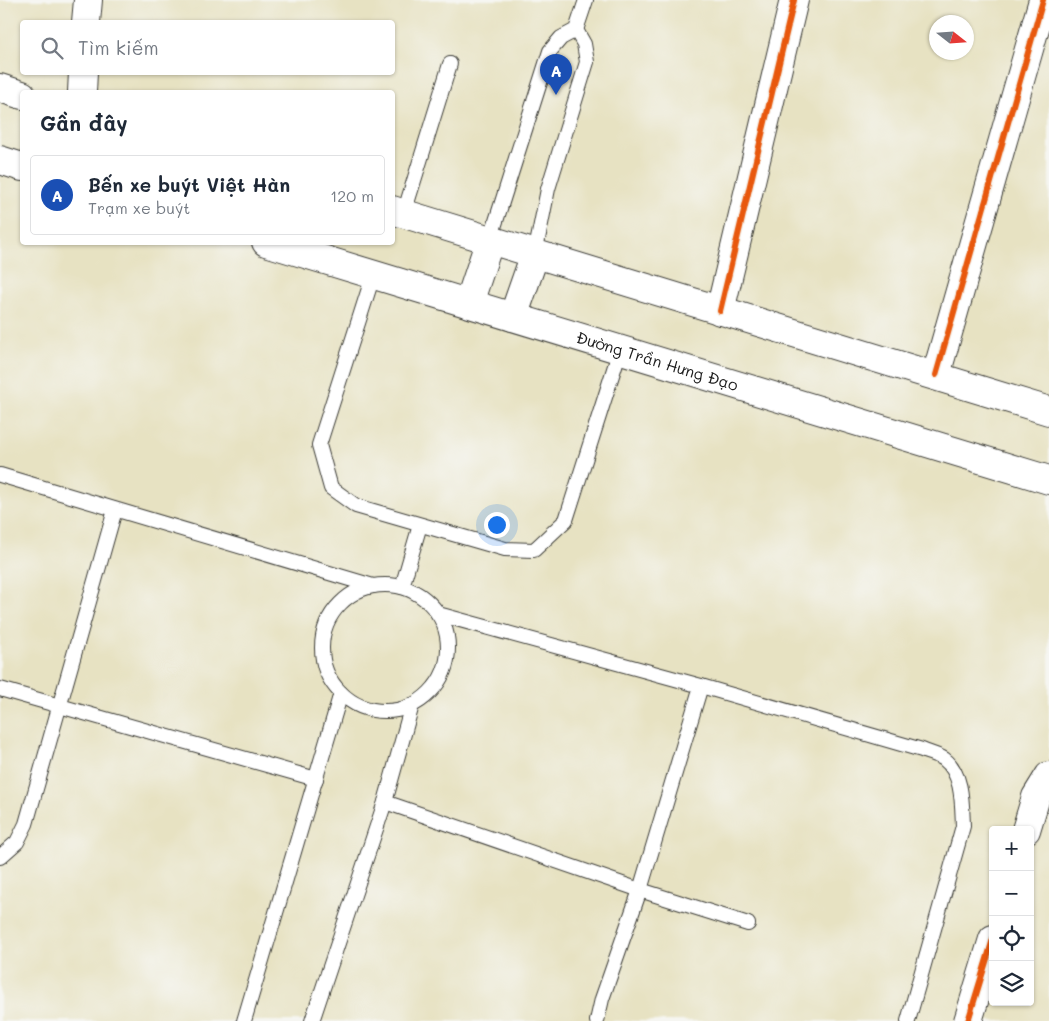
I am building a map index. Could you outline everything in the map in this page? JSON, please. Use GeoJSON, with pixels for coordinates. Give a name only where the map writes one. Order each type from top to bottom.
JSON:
{"type":"FeatureCollection","features":[{"type":"Feature","properties":{"kind":"main road"},"geometry":{"type":"LineString","coordinates":[[86,20],[88,0]]}},
{"type":"Feature","properties":{"kind":"main road"},"geometry":{"type":"LineString","coordinates":[[720,311],[794,0]]}},
{"type":"Feature","properties":{"kind":"main road"},"geometry":{"type":"LineString","coordinates":[[936,375],[1043,0]]}},
{"type":"Feature","properties":{"kind":"main road"},"geometry":{"type":"LineString","coordinates":[[82,90],[83,75]]}},
{"type":"Feature","properties":{"kind":"main road"},"geometry":{"type":"LineString","coordinates":[[0,88],[20,94]]}},
{"type":"Feature","properties":{"kind":"main road"},"geometry":{"type":"LineString","coordinates":[[0,160],[20,166]]}},
{"type":"Feature","properties":{"kind":"main road"},"geometry":{"type":"LineString","coordinates":[[398,212],[1049,411]]}},
{"type":"Feature","properties":{"kind":"main road"},"geometry":{"type":"LineString","coordinates":[[469,303],[490,240]]}},
{"type":"Feature","properties":{"kind":"main road","name":"Đường Trần Hưng Đạo"},"geometry":{"type":"LineString","coordinates":[[275,245],[372,276],[469,303],[1049,480]]}},
{"type":"Feature","properties":{"kind":"main road"},"geometry":{"type":"LineString","coordinates":[[513,317],[535,254]]}},
{"type":"Feature","properties":{"kind":"main road"},"geometry":{"type":"LineString","coordinates":[[1027,826],[1036,797],[1049,776]]}},
{"type":"Feature","properties":{"kind":"main road"},"geometry":{"type":"LineString","coordinates":[[968,1021],[989,952]]}},
{"type":"Feature","properties":{"kind":"lane"},"geometry":{"type":"LineString","coordinates":[[490,240],[550,50],[561,38],[576,30],[586,0]]}},
{"type":"Feature","properties":{"kind":"lane"},"geometry":{"type":"LineString","coordinates":[[535,254],[548,189],[588,62],[584,44],[576,30]]}},
{"type":"Feature","properties":{"kind":"lane"},"geometry":{"type":"LineString","coordinates":[[398,212],[450,64]]}},
{"type":"Feature","properties":{"kind":"lane"},"geometry":{"type":"LineString","coordinates":[[372,276],[319,445],[330,488],[356,506],[505,549],[534,550],[566,520],[620,350]]}},
{"type":"Feature","properties":{"kind":"lane"},"geometry":{"type":"LineString","coordinates":[[0,475],[373,586],[388,585],[402,587],[416,593],[438,614],[448,643],[447,658],[435,686],[412,705],[397,710],[367,709],[341,693],[332,682],[322,653],[325,630],[335,610],[345,599],[373,586]]}},
{"type":"Feature","properties":{"kind":"lane"},"geometry":{"type":"LineString","coordinates":[[0,857],[17,842],[26,824],[115,510]]}},
{"type":"Feature","properties":{"kind":"lane"},"geometry":{"type":"LineString","coordinates":[[402,587],[420,525]]}},
{"type":"Feature","properties":{"kind":"lane"},"geometry":{"type":"LineString","coordinates":[[438,614],[701,686],[922,750],[944,759],[956,776],[962,799],[963,826],[908,1021]]}},
{"type":"Feature","properties":{"kind":"lane"},"geometry":{"type":"LineString","coordinates":[[597,1021],[602,999],[640,890],[701,686]]}},
{"type":"Feature","properties":{"kind":"lane"},"geometry":{"type":"LineString","coordinates":[[0,689],[316,779]]}},
{"type":"Feature","properties":{"kind":"lane"},"geometry":{"type":"LineString","coordinates":[[244,1021],[341,693]]}},
{"type":"Feature","properties":{"kind":"lane"},"geometry":{"type":"LineString","coordinates":[[312,1021],[385,802],[412,705]]}},
{"type":"Feature","properties":{"kind":"lane"},"geometry":{"type":"LineString","coordinates":[[385,802],[640,890],[748,924]]}},
{"type":"Feature","properties":{"kind":"cycle path"},"geometry":{"type":"LineString","coordinates":[[720,311],[794,0]]}},
{"type":"Feature","properties":{"kind":"cycle path"},"geometry":{"type":"LineString","coordinates":[[936,375],[1043,0]]}},
{"type":"Feature","properties":{"kind":"cycle path"},"geometry":{"type":"LineString","coordinates":[[968,1021],[989,952]]}},
{"type":"Feature","properties":{"kind":"place","name":"Bến xe buýt Việt Hàn"},"geometry":{"type":"Point","coordinates":[556,95]}}]}
